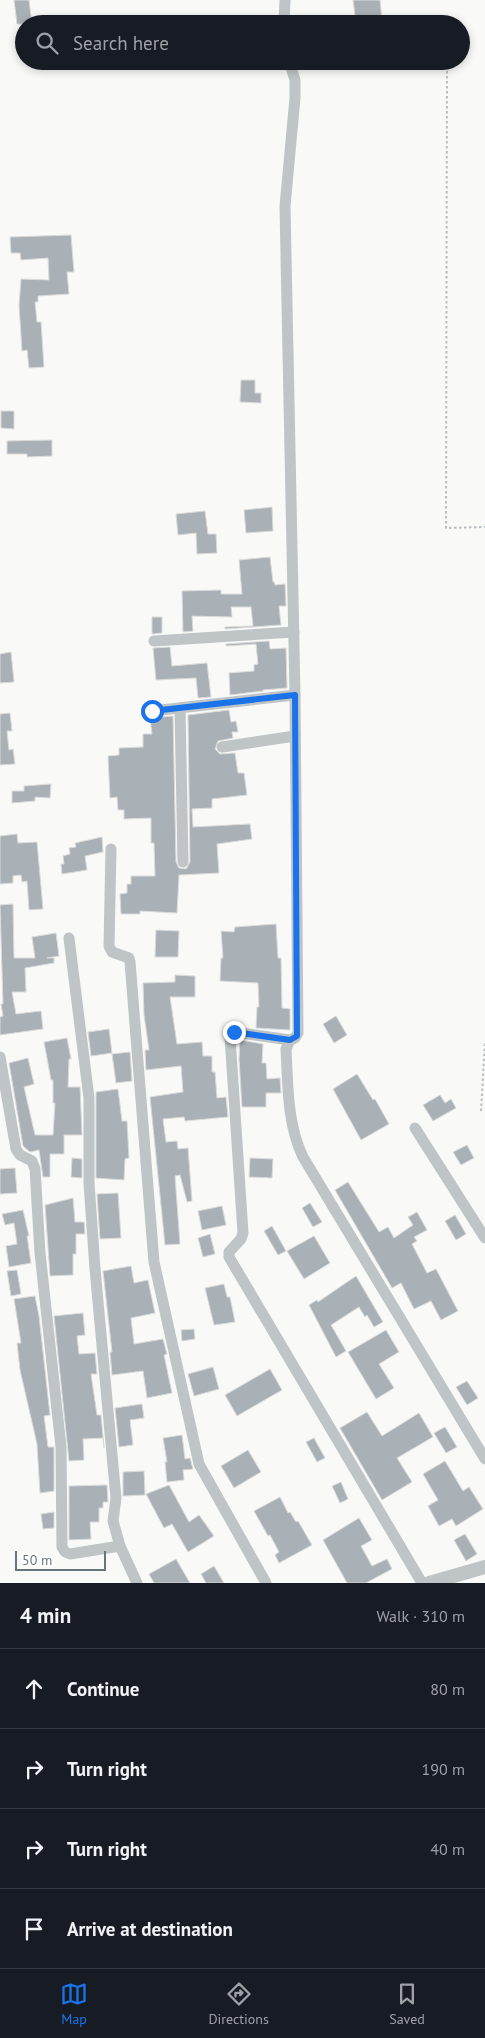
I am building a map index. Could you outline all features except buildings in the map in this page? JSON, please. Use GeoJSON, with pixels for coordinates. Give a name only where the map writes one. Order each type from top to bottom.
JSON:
{"type":"FeatureCollection","features":[{"type":"Feature","properties":{"kind":"street"},"geometry":{"type":"LineString","coordinates":[[284,15],[285,0]]}},
{"type":"Feature","properties":{"kind":"street"},"geometry":{"type":"LineString","coordinates":[[291,70],[295,98],[285,206],[295,695],[298,1033],[295,1038],[290,1040],[234,1032],[230,1037],[243,1233],[241,1239],[232,1246],[229,1258],[422,1583]]}},
{"type":"Feature","properties":{"kind":"street"},"geometry":{"type":"LineString","coordinates":[[154,641],[294,632]]}},
{"type":"Feature","properties":{"kind":"street"},"geometry":{"type":"LineString","coordinates":[[152,711],[295,695]]}},
{"type":"Feature","properties":{"kind":"street"},"geometry":{"type":"LineString","coordinates":[[180,708],[183,862]]}},
{"type":"Feature","properties":{"kind":"street"},"geometry":{"type":"LineString","coordinates":[[222,746],[294,736]]}},
{"type":"Feature","properties":{"kind":"street"},"geometry":{"type":"LineString","coordinates":[[111,849],[109,946],[112,952],[126,956],[130,962],[154,1262],[199,1464],[266,1583]]}},
{"type":"Feature","properties":{"kind":"street"},"geometry":{"type":"LineString","coordinates":[[69,938],[89,1098],[89,1183],[94,1269],[116,1498],[113,1521],[120,1546],[137,1583]]}},
{"type":"Feature","properties":{"kind":"street"},"geometry":{"type":"LineString","coordinates":[[290,1040],[286,1049],[290,1118],[297,1145],[485,1459]]}},
{"type":"Feature","properties":{"kind":"street"},"geometry":{"type":"LineString","coordinates":[[0,1057],[16,1149],[20,1155],[32,1161],[35,1169],[40,1253],[61,1447],[62,1547],[65,1552],[70,1554],[120,1546]]}},
{"type":"Feature","properties":{"kind":"street"},"geometry":{"type":"LineString","coordinates":[[415,1128],[485,1238]]}},
{"type":"Feature","properties":{"kind":"street"},"geometry":{"type":"LineString","coordinates":[[429,1583],[485,1567]]}},
{"type":"Feature","properties":{"kind":"path"},"geometry":{"type":"LineString","coordinates":[[447,70],[446,528],[485,527]]}},
{"type":"Feature","properties":{"kind":"path"},"geometry":{"type":"LineString","coordinates":[[480,1111],[485,1042]]}},
{"type":"Feature","properties":{"kind":"route"},"geometry":{"type":"LineString","coordinates":[[152,711],[295,695],[298,1033],[295,1038],[290,1040],[234,1032]]}}]}
